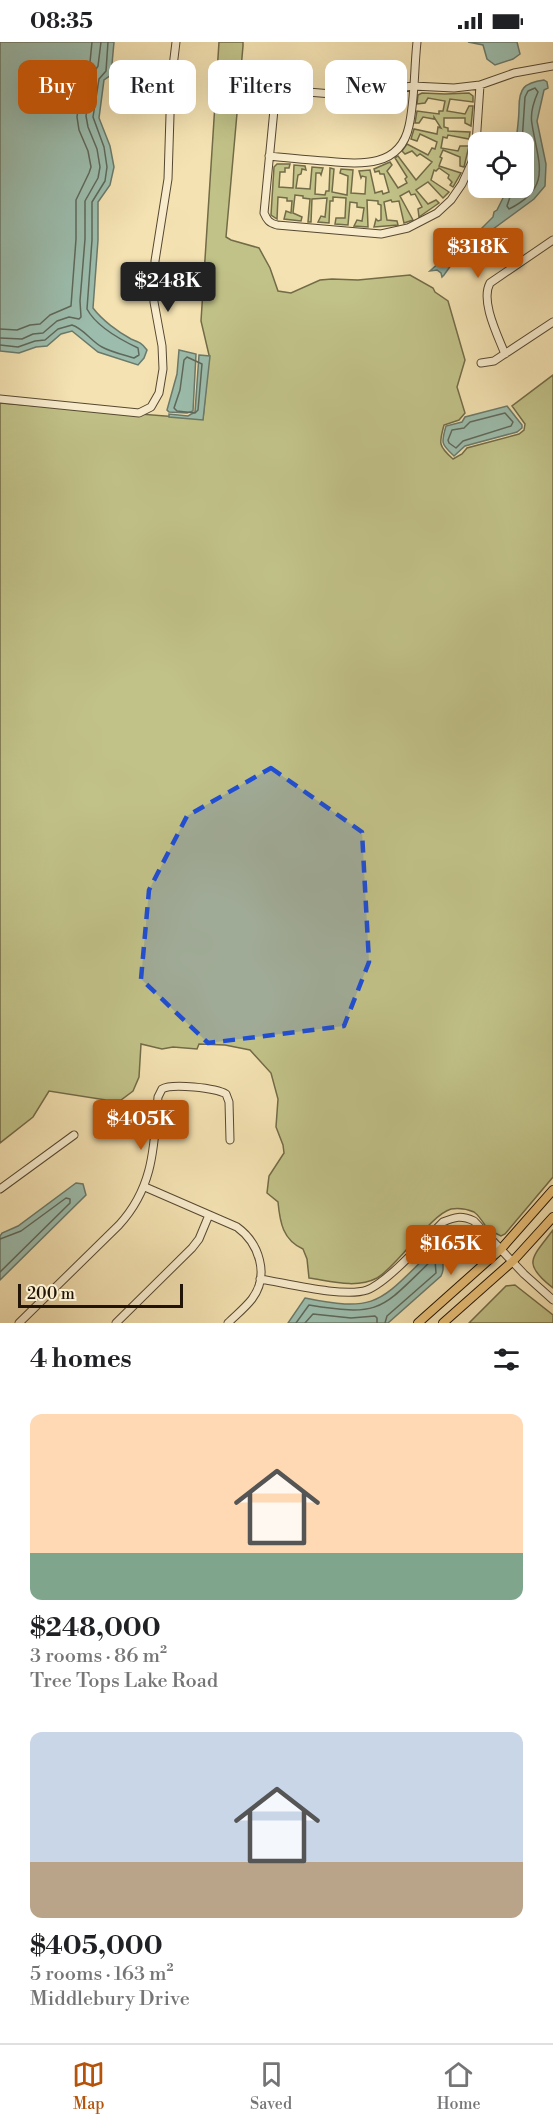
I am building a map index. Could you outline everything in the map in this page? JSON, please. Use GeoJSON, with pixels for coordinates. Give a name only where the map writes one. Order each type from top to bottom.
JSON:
{"type":"FeatureCollection","features":[{"type":"Feature","properties":{"kind":"main road"},"geometry":{"type":"LineString","coordinates":[[418,1323],[501,1249],[553,1190]]}},
{"type":"Feature","properties":{"kind":"main road"},"geometry":{"type":"LineString","coordinates":[[443,1323],[513,1261],[553,1217]]}},
{"type":"Feature","properties":{"kind":"street"},"geometry":{"type":"LineString","coordinates":[[0,399],[139,413],[151,407],[159,393],[163,369],[162,346],[154,302],[155,261],[168,179],[171,95],[176,42]]}},
{"type":"Feature","properties":{"kind":"street"},"geometry":{"type":"LineString","coordinates":[[269,156],[358,164],[372,163],[385,158],[395,150],[409,125],[417,42]]}},
{"type":"Feature","properties":{"kind":"street"},"geometry":{"type":"LineString","coordinates":[[480,85],[475,150],[466,178],[451,200],[429,219],[408,228],[381,234],[271,224],[267,220],[264,213],[275,99],[284,90],[346,95],[413,86],[454,88],[480,85],[514,73],[553,66]]}},
{"type":"Feature","properties":{"kind":"street"},"geometry":{"type":"LineString","coordinates":[[505,354],[494,327],[486,290],[490,283],[553,240]]}},
{"type":"Feature","properties":{"kind":"street"},"geometry":{"type":"LineString","coordinates":[[481,363],[494,361],[553,322]]}},
{"type":"Feature","properties":{"kind":"street"},"geometry":{"type":"LineString","coordinates":[[19,1323],[119,1225],[133,1208],[144,1187],[153,1158],[158,1097],[162,1089],[167,1086],[218,1090],[226,1094],[229,1102],[230,1140]]}},
{"type":"Feature","properties":{"kind":"street"},"geometry":{"type":"LineString","coordinates":[[0,1188],[74,1135]]}},
{"type":"Feature","properties":{"kind":"street"},"geometry":{"type":"LineString","coordinates":[[144,1187],[237,1227],[256,1246],[260,1279],[254,1296],[228,1323]]}},
{"type":"Feature","properties":{"kind":"street"},"geometry":{"type":"LineString","coordinates":[[116,1323],[192,1248],[199,1239],[209,1215]]}},
{"type":"Feature","properties":{"kind":"street"},"geometry":{"type":"LineString","coordinates":[[260,1279],[346,1293],[365,1291],[382,1282],[443,1222],[455,1216],[474,1221],[553,1300]]}},
{"type":"Feature","properties":{"kind":"highlighted area"},"geometry":{"type":"Polygon","coordinates":[[[271,768],[362,832],[369,962],[344,1026],[208,1043],[141,979],[149,890],[187,816],[271,768]]]}},
{"type":"Feature","properties":{"kind":"green space"},"geometry":{"type":"Polygon","coordinates":[[[219,42],[243,42],[241,60],[218,60],[219,42]]]}},
{"type":"Feature","properties":{"kind":"green space"},"geometry":{"type":"Polygon","coordinates":[[[422,93],[469,93],[473,96],[473,102],[450,99],[447,111],[465,114],[469,106],[473,106],[471,126],[465,123],[465,118],[444,118],[444,127],[448,128],[448,131],[470,132],[468,132],[468,139],[448,135],[447,138],[443,137],[441,148],[458,151],[460,146],[468,146],[464,167],[460,166],[460,157],[443,150],[440,157],[442,158],[439,166],[461,173],[453,187],[450,185],[452,182],[448,178],[449,175],[439,168],[434,170],[431,180],[449,192],[443,198],[428,182],[416,190],[428,204],[436,200],[439,203],[419,217],[418,209],[422,207],[415,194],[411,195],[409,191],[400,196],[413,220],[404,223],[399,201],[392,202],[391,200],[384,202],[387,220],[397,221],[398,225],[374,227],[376,219],[381,220],[381,205],[378,201],[367,200],[368,227],[354,226],[357,220],[362,221],[364,208],[357,207],[357,203],[350,202],[348,225],[335,224],[336,218],[345,218],[346,198],[333,197],[333,201],[330,201],[329,223],[318,222],[321,216],[325,217],[327,198],[312,199],[311,222],[308,222],[310,199],[303,198],[303,196],[295,195],[293,213],[302,217],[301,221],[284,219],[286,211],[291,213],[292,201],[287,201],[287,198],[278,197],[277,219],[271,215],[274,167],[277,164],[290,164],[289,168],[285,168],[285,172],[280,172],[279,187],[293,188],[294,165],[305,166],[306,170],[302,169],[301,174],[298,175],[296,188],[310,189],[312,167],[323,168],[321,175],[316,173],[315,194],[325,195],[326,191],[329,191],[330,168],[334,169],[332,192],[347,195],[348,176],[340,173],[341,169],[353,170],[351,193],[365,194],[366,177],[361,178],[359,171],[370,170],[375,193],[389,192],[384,174],[380,174],[379,171],[375,172],[374,169],[390,162],[392,165],[387,171],[398,188],[407,183],[405,179],[407,177],[395,158],[398,156],[416,180],[432,162],[420,154],[417,156],[412,151],[405,154],[402,151],[407,144],[428,155],[432,148],[435,149],[437,142],[420,134],[417,141],[411,139],[414,129],[437,134],[438,127],[441,128],[434,117],[434,119],[423,117],[419,123],[415,123],[417,111],[439,114],[439,111],[443,111],[445,101],[428,98],[425,103],[417,104],[418,95],[422,93]]]}},
{"type":"Feature","properties":{"kind":"green space"},"geometry":{"type":"Polygon","coordinates":[[[214,114],[237,114],[226,237],[259,248],[270,268],[278,291],[291,293],[320,280],[358,280],[410,275],[433,288],[448,301],[465,360],[457,387],[465,413],[459,420],[444,425],[441,436],[442,447],[453,459],[467,448],[519,434],[524,430],[525,424],[512,406],[553,375],[553,1177],[505,1234],[501,1236],[493,1232],[491,1234],[474,1212],[451,1209],[424,1230],[385,1272],[377,1278],[360,1283],[309,1278],[307,1259],[303,1249],[291,1241],[284,1230],[278,1202],[267,1193],[269,1176],[284,1153],[276,1127],[278,1099],[271,1073],[250,1050],[225,1045],[199,1044],[197,1049],[173,1047],[162,1049],[141,1044],[139,1077],[133,1091],[121,1100],[106,1100],[49,1091],[33,1117],[0,1143],[0,403],[203,419],[209,355],[201,321],[214,114]]]}},
{"type":"Feature","properties":{"kind":"green space"},"geometry":{"type":"Polygon","coordinates":[[[553,1230],[553,1288],[537,1272],[533,1266],[533,1260],[553,1230]]]}},
{"type":"Feature","properties":{"kind":"green space"},"geometry":{"type":"Polygon","coordinates":[[[515,1285],[553,1315],[553,1323],[469,1323],[506,1286],[515,1285]]]}},
{"type":"Feature","properties":{"kind":"water"},"geometry":{"type":"Polygon","coordinates":[[[0,42],[114,42],[112,60],[109,60],[109,76],[104,80],[99,118],[110,146],[114,167],[110,185],[98,202],[93,308],[116,329],[140,343],[147,350],[138,365],[98,352],[72,331],[61,334],[47,346],[19,353],[0,351],[0,42]]]}},
{"type":"Feature","properties":{"kind":"water"},"geometry":{"type":"Polygon","coordinates":[[[468,42],[517,42],[520,54],[495,65],[487,59],[483,45],[468,42]]]}},
{"type":"Feature","properties":{"kind":"water"},"geometry":{"type":"Polygon","coordinates":[[[544,80],[548,88],[544,90],[537,121],[546,164],[545,186],[534,199],[459,254],[442,277],[437,270],[430,271],[453,250],[469,241],[493,217],[503,198],[534,198],[534,132],[517,132],[520,96],[524,88],[544,80]]]}},
{"type":"Feature","properties":{"kind":"water"},"geometry":{"type":"Polygon","coordinates":[[[179,350],[196,354],[193,411],[187,413],[167,410],[177,374],[179,350]]]}},
{"type":"Feature","properties":{"kind":"water"},"geometry":{"type":"Polygon","coordinates":[[[199,355],[210,356],[203,420],[169,417],[169,414],[188,416],[195,412],[199,355]]]}},
{"type":"Feature","properties":{"kind":"water"},"geometry":{"type":"Polygon","coordinates":[[[507,406],[522,425],[517,432],[465,446],[454,456],[444,446],[446,426],[462,422],[465,417],[507,406]]]}},
{"type":"Feature","properties":{"kind":"water"},"geometry":{"type":"Polygon","coordinates":[[[76,1183],[83,1184],[86,1195],[0,1280],[0,1236],[2,1233],[18,1226],[76,1183]]]}},
{"type":"Feature","properties":{"kind":"water"},"geometry":{"type":"Polygon","coordinates":[[[436,1251],[443,1262],[441,1276],[388,1323],[288,1323],[305,1298],[348,1304],[376,1299],[400,1282],[430,1253],[436,1251]]]}}]}
